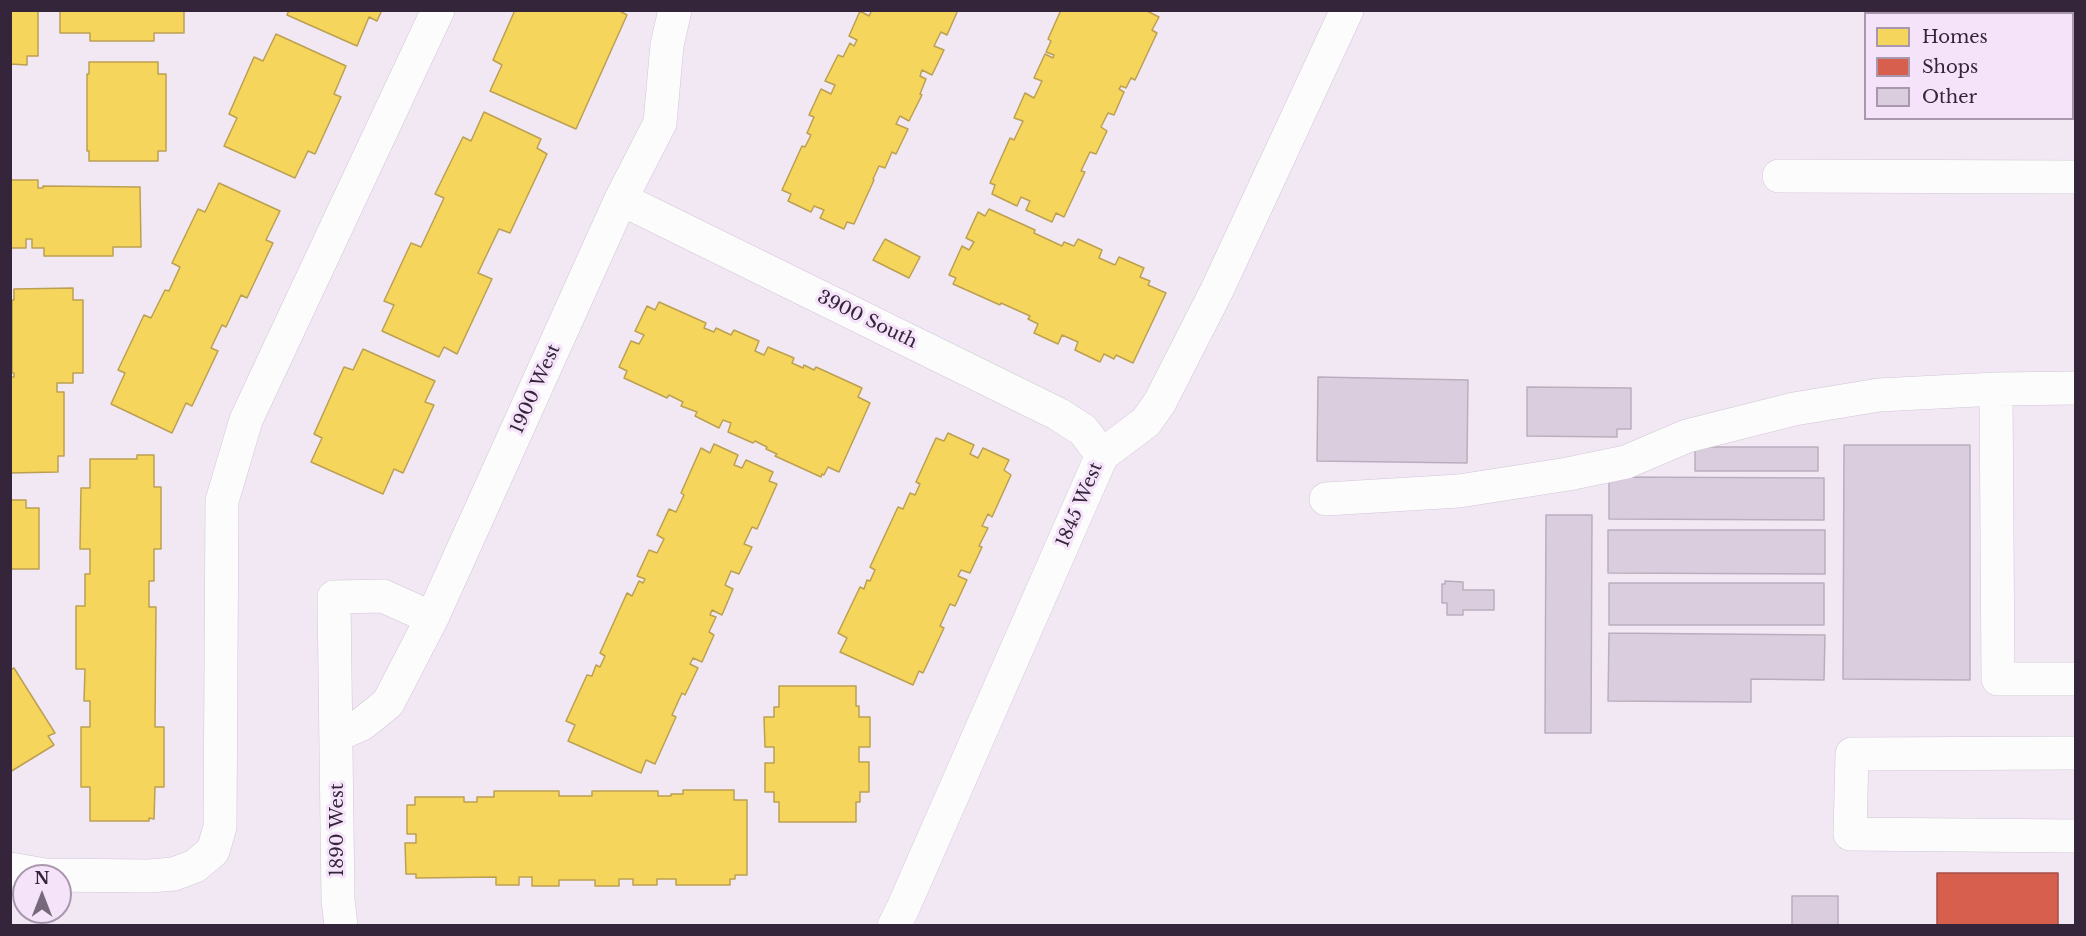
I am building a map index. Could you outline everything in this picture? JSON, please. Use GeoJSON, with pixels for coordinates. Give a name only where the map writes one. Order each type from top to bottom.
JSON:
{"type":"FeatureCollection","features":[{"type":"Feature","properties":{"kind":"street"},"geometry":{"type":"LineString","coordinates":[[10,869],[45,875],[149,876],[174,874],[195,866],[213,850],[220,827],[222,501],[246,420],[438,10]]}},
{"type":"Feature","properties":{"kind":"street","name":"1900 West"},"geometry":{"type":"LineString","coordinates":[[337,735],[362,724],[388,703],[432,618],[621,199],[660,123],[667,45],[675,10]]}},
{"type":"Feature","properties":{"kind":"street","name":"1845 West"},"geometry":{"type":"LineString","coordinates":[[894,926],[1102,455],[1146,422],[1160,402],[1217,290],[1347,10]]}},
{"type":"Feature","properties":{"kind":"street"},"geometry":{"type":"LineString","coordinates":[[1779,176],[2076,177]]}},
{"type":"Feature","properties":{"kind":"street","name":"3900 South"},"geometry":{"type":"LineString","coordinates":[[621,199],[1058,414],[1083,430],[1102,455]]}},
{"type":"Feature","properties":{"kind":"street"},"geometry":{"type":"LineString","coordinates":[[1326,499],[1459,491],[1557,476],[1626,462],[1687,436],[1794,409],[1879,395],[1996,389],[2076,388]]}},
{"type":"Feature","properties":{"kind":"street"},"geometry":{"type":"LineString","coordinates":[[1996,389],[1998,679],[2076,679]]}},
{"type":"Feature","properties":{"kind":"street","name":"1890 West"},"geometry":{"type":"LineString","coordinates":[[341,926],[338,900],[334,597],[383,596],[432,618]]}},
{"type":"Feature","properties":{"kind":"street"},"geometry":{"type":"LineString","coordinates":[[2076,753],[1852,754],[1850,834],[2076,836]]}},
{"type":"Feature","properties":{"kind":"building: Homes"},"geometry":{"type":"Polygon","coordinates":[[[10,10],[38,10],[38,56],[27,56],[27,65],[10,64],[10,10]]]}},
{"type":"Feature","properties":{"kind":"building: Homes"},"geometry":{"type":"Polygon","coordinates":[[[60,10],[184,10],[184,33],[154,33],[154,41],[90,41],[90,33],[60,33],[60,10]]]}},
{"type":"Feature","properties":{"kind":"building: Homes"},"geometry":{"type":"Polygon","coordinates":[[[289,10],[382,10],[377,21],[369,17],[357,46],[287,15],[289,10]]]}},
{"type":"Feature","properties":{"kind":"building: Homes"},"geometry":{"type":"Polygon","coordinates":[[[515,10],[618,10],[627,15],[576,129],[490,91],[502,65],[493,60],[515,10]]]}},
{"type":"Feature","properties":{"kind":"building: Homes"},"geometry":{"type":"Polygon","coordinates":[[[872,10],[958,10],[947,35],[941,32],[934,46],[944,50],[932,75],[922,70],[920,76],[926,79],[920,94],[922,95],[909,121],[900,116],[896,124],[908,129],[896,154],[892,152],[885,168],[879,166],[854,224],[847,222],[844,229],[820,218],[824,210],[814,206],[811,212],[788,201],[791,194],[782,190],[802,146],[805,147],[811,135],[807,133],[814,117],[809,115],[821,89],[831,94],[835,85],[825,81],[838,55],[843,57],[850,43],[854,46],[857,40],[849,36],[860,11],[869,16],[872,10]]]}},
{"type":"Feature","properties":{"kind":"building: Homes"},"geometry":{"type":"Polygon","coordinates":[[[1061,10],[1145,10],[1159,17],[1152,30],[1157,33],[1135,80],[1131,78],[1126,88],[1121,86],[1119,89],[1124,92],[1114,115],[1108,113],[1101,127],[1107,131],[1096,154],[1090,152],[1081,171],[1085,172],[1064,217],[1056,213],[1052,222],[1026,210],[1030,201],[1021,197],[1017,206],[992,194],[995,185],[990,183],[1010,138],[1014,140],[1023,121],[1014,118],[1025,93],[1034,98],[1042,81],[1034,78],[1045,54],[1053,58],[1054,55],[1046,52],[1051,41],[1048,39],[1061,10]]]}},
{"type":"Feature","properties":{"kind":"building: Homes"},"geometry":{"type":"Polygon","coordinates":[[[276,34],[346,66],[334,94],[341,97],[315,154],[308,151],[295,178],[224,146],[237,118],[229,114],[254,57],[263,61],[276,34]]]}},
{"type":"Feature","properties":{"kind":"building: Homes"},"geometry":{"type":"Polygon","coordinates":[[[89,62],[158,62],[158,74],[166,74],[166,151],[158,151],[158,161],[89,161],[87,74],[89,74],[89,62]]]}},
{"type":"Feature","properties":{"kind":"building: Homes"},"geometry":{"type":"Polygon","coordinates":[[[484,112],[541,139],[537,148],[547,154],[510,233],[499,229],[478,273],[492,279],[457,354],[444,347],[439,357],[382,331],[394,305],[384,301],[411,243],[421,247],[444,198],[435,194],[463,137],[471,141],[484,112]]]}},
{"type":"Feature","properties":{"kind":"building: Homes"},"geometry":{"type":"Polygon","coordinates":[[[10,180],[38,180],[38,188],[43,188],[43,186],[140,187],[141,247],[113,247],[113,256],[44,256],[44,248],[32,248],[32,239],[26,239],[26,248],[10,248],[10,180]]]}},
{"type":"Feature","properties":{"kind":"building: Homes"},"geometry":{"type":"Polygon","coordinates":[[[219,183],[280,211],[266,240],[273,243],[247,298],[241,295],[226,327],[222,325],[211,348],[218,351],[192,406],[186,403],[172,433],[111,404],[125,373],[118,370],[144,315],[151,318],[165,290],[169,291],[180,267],[172,263],[198,209],[205,212],[219,183]]]}},
{"type":"Feature","properties":{"kind":"building: Homes"},"geometry":{"type":"Polygon","coordinates":[[[989,209],[1035,230],[1034,233],[1062,246],[1064,242],[1074,246],[1078,239],[1102,250],[1099,258],[1115,265],[1119,257],[1144,268],[1140,277],[1150,281],[1148,285],[1166,293],[1133,363],[1116,355],[1114,359],[1104,354],[1100,362],[1075,350],[1078,342],[1062,335],[1058,344],[1034,333],[1038,324],[1028,319],[1030,316],[953,284],[956,278],[949,275],[962,246],[969,250],[974,242],[966,238],[978,212],[985,216],[989,209]]]}},
{"type":"Feature","properties":{"kind":"building: Homes"},"geometry":{"type":"Polygon","coordinates":[[[885,239],[920,257],[909,278],[873,260],[885,239]]]}},
{"type":"Feature","properties":{"kind":"building: Homes"},"geometry":{"type":"Polygon","coordinates":[[[73,288],[73,300],[83,300],[83,373],[73,373],[73,383],[57,383],[57,392],[64,392],[64,456],[58,456],[58,472],[10,473],[10,377],[14,377],[12,373],[12,300],[14,300],[14,289],[73,288]]]}},
{"type":"Feature","properties":{"kind":"building: Homes"},"geometry":{"type":"Polygon","coordinates":[[[659,302],[706,323],[704,328],[714,332],[716,328],[731,335],[734,330],[759,341],[755,351],[764,355],[768,347],[794,358],[792,363],[803,368],[804,365],[814,370],[816,367],[862,388],[858,397],[870,403],[839,472],[828,467],[821,477],[775,456],[777,454],[755,441],[753,443],[728,432],[731,423],[723,420],[719,428],[695,416],[697,412],[681,406],[683,402],[669,395],[667,398],[624,378],[627,371],[619,367],[631,341],[639,344],[644,335],[635,331],[647,306],[655,310],[659,302]]]}},
{"type":"Feature","properties":{"kind":"building: Homes"},"geometry":{"type":"Polygon","coordinates":[[[363,349],[435,381],[425,402],[434,405],[403,473],[394,469],[383,494],[311,462],[322,438],[314,434],[344,367],[353,370],[363,349]]]}},
{"type":"Feature","properties":{"kind":"building: Homes"},"geometry":{"type":"Polygon","coordinates":[[[948,433],[974,445],[970,454],[978,458],[983,448],[1009,460],[1004,470],[1011,475],[992,517],[988,514],[982,526],[988,528],[970,573],[961,570],[958,576],[967,580],[955,606],[950,604],[940,626],[944,628],[923,673],[919,671],[913,685],[840,652],[847,638],[838,633],[860,587],[864,589],[867,580],[870,581],[875,570],[870,567],[898,507],[903,509],[910,493],[915,495],[920,484],[916,482],[936,438],[944,441],[948,433]]]}},
{"type":"Feature","properties":{"kind":"building: Homes"},"geometry":{"type":"Polygon","coordinates":[[[714,444],[738,455],[734,465],[742,468],[746,460],[773,472],[769,481],[777,484],[757,529],[752,527],[744,544],[752,547],[739,574],[731,571],[725,585],[733,589],[722,615],[712,610],[710,615],[716,617],[709,632],[714,635],[702,662],[693,658],[690,664],[698,668],[685,695],[682,693],[672,715],[676,717],[655,764],[646,760],[641,773],[568,741],[575,725],[566,721],[587,675],[592,676],[596,665],[600,667],[605,656],[600,653],[627,593],[632,596],[639,581],[643,583],[645,579],[637,576],[649,550],[657,553],[664,539],[657,535],[669,509],[676,512],[684,495],[681,493],[701,448],[710,453],[714,444]]]}},
{"type":"Feature","properties":{"kind":"building: Homes"},"geometry":{"type":"Polygon","coordinates":[[[137,455],[154,455],[154,487],[161,487],[161,549],[154,549],[154,581],[149,581],[149,607],[156,607],[155,727],[164,727],[164,787],[155,787],[154,819],[149,818],[149,821],[90,821],[90,787],[81,787],[81,727],[90,727],[90,701],[84,701],[85,669],[76,669],[76,606],[85,606],[85,574],[90,574],[90,549],[80,549],[81,488],[90,488],[90,459],[137,459],[137,455]]]}},
{"type":"Feature","properties":{"kind":"building: Homes"},"geometry":{"type":"Polygon","coordinates":[[[10,500],[26,500],[26,508],[39,508],[39,569],[10,569],[10,500]]]}},
{"type":"Feature","properties":{"kind":"building: Homes"},"geometry":{"type":"Polygon","coordinates":[[[14,668],[55,733],[48,736],[54,745],[10,772],[10,670],[14,668]]]}},
{"type":"Feature","properties":{"kind":"building: Homes"},"geometry":{"type":"Polygon","coordinates":[[[779,686],[856,686],[856,706],[859,706],[859,717],[870,717],[870,747],[859,747],[859,762],[869,762],[869,792],[860,792],[860,802],[856,802],[856,822],[779,822],[779,802],[774,802],[774,792],[765,792],[765,763],[774,763],[774,747],[765,747],[764,717],[774,717],[774,707],[779,707],[779,686]]]}},
{"type":"Feature","properties":{"kind":"building: Homes"},"geometry":{"type":"Polygon","coordinates":[[[683,790],[734,790],[734,800],[747,800],[747,875],[735,875],[735,879],[730,879],[730,885],[676,885],[676,879],[657,879],[657,885],[633,885],[633,879],[619,879],[619,886],[595,886],[595,880],[559,880],[559,886],[532,886],[532,877],[519,877],[519,885],[496,885],[496,877],[416,878],[416,874],[406,874],[405,843],[416,843],[416,834],[407,834],[407,805],[415,805],[415,797],[464,797],[464,802],[477,802],[477,797],[494,797],[494,791],[559,791],[559,796],[592,796],[592,791],[658,791],[658,796],[671,796],[671,794],[683,794],[683,790]]]}},
{"type":"Feature","properties":{"kind":"building: Shops"},"geometry":{"type":"Polygon","coordinates":[[[2074,33],[2076,35],[2076,120],[2074,118],[2074,33]]]}},
{"type":"Feature","properties":{"kind":"building: Shops"},"geometry":{"type":"Polygon","coordinates":[[[1937,873],[2058,873],[2058,926],[1937,926],[1937,873]]]}},
{"type":"Feature","properties":{"kind":"building: Other"},"geometry":{"type":"Polygon","coordinates":[[[1318,377],[1468,380],[1467,463],[1317,461],[1318,377]]]}},
{"type":"Feature","properties":{"kind":"building: Other"},"geometry":{"type":"Polygon","coordinates":[[[1527,387],[1631,388],[1631,429],[1617,429],[1617,437],[1527,436],[1527,387]]]}},
{"type":"Feature","properties":{"kind":"building: Other"},"geometry":{"type":"Polygon","coordinates":[[[1844,445],[1970,445],[1970,680],[1843,679],[1844,445]]]}},
{"type":"Feature","properties":{"kind":"building: Other"},"geometry":{"type":"Polygon","coordinates":[[[1695,447],[1818,447],[1818,471],[1695,471],[1695,447]]]}},
{"type":"Feature","properties":{"kind":"building: Other"},"geometry":{"type":"Polygon","coordinates":[[[1609,477],[1824,478],[1824,520],[1609,519],[1609,477]]]}},
{"type":"Feature","properties":{"kind":"building: Other"},"geometry":{"type":"Polygon","coordinates":[[[1546,515],[1592,515],[1591,733],[1545,733],[1546,515]]]}},
{"type":"Feature","properties":{"kind":"building: Other"},"geometry":{"type":"Polygon","coordinates":[[[1608,530],[1825,530],[1825,574],[1608,573],[1608,530]]]}},
{"type":"Feature","properties":{"kind":"building: Other"},"geometry":{"type":"Polygon","coordinates":[[[1445,581],[1463,582],[1463,590],[1494,590],[1494,610],[1463,610],[1463,615],[1447,615],[1447,603],[1442,603],[1442,584],[1445,584],[1445,581]]]}},
{"type":"Feature","properties":{"kind":"building: Other"},"geometry":{"type":"Polygon","coordinates":[[[1609,583],[1824,583],[1824,625],[1609,625],[1609,583]]]}},
{"type":"Feature","properties":{"kind":"building: Other"},"geometry":{"type":"Polygon","coordinates":[[[1609,633],[1825,635],[1824,680],[1751,679],[1751,702],[1608,701],[1609,633]]]}},
{"type":"Feature","properties":{"kind":"building: Other"},"geometry":{"type":"Polygon","coordinates":[[[1792,896],[1838,896],[1838,926],[1792,926],[1792,896]]]}}]}
